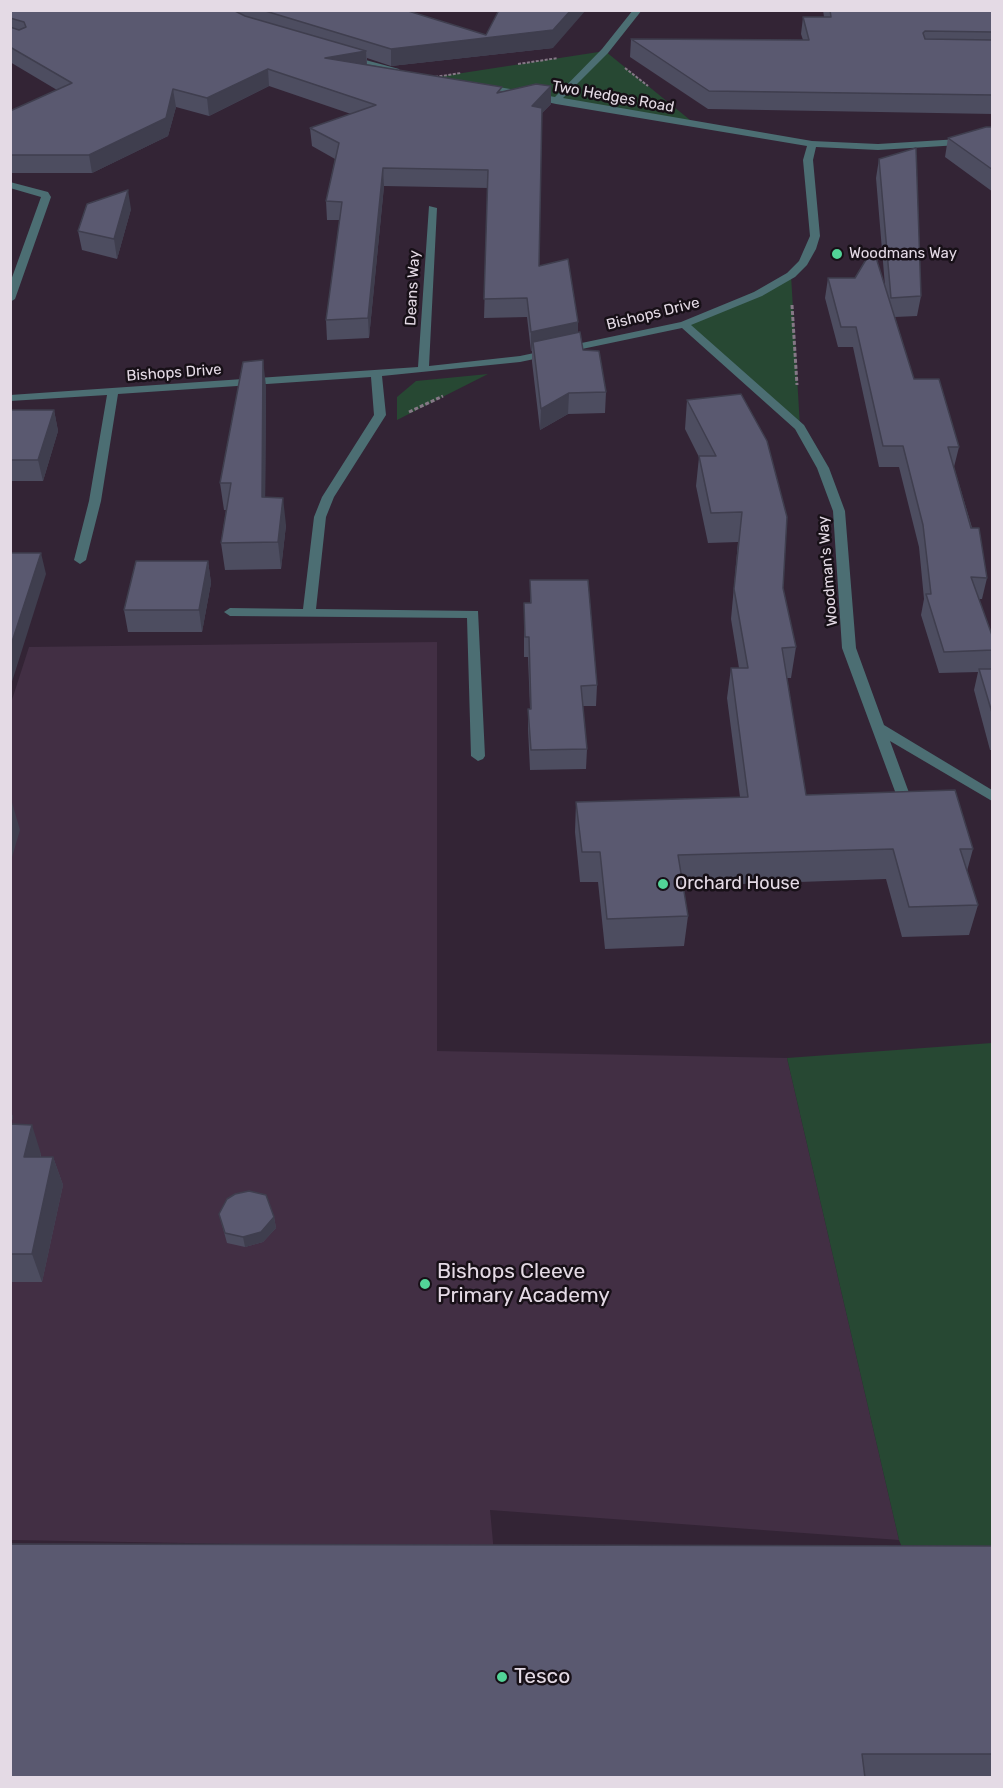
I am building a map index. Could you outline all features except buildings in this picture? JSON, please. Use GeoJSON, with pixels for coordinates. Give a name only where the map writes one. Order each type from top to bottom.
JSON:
{"type":"FeatureCollection","features":[{"type":"Feature","properties":{"kind":"street"},"geometry":{"type":"LineString","coordinates":[[556,101],[605,51],[639,10]]}},
{"type":"Feature","properties":{"kind":"street"},"geometry":{"type":"LineString","coordinates":[[338,55],[402,72]]}},
{"type":"Feature","properties":{"kind":"street","name":"Two Hedges Road"},"geometry":{"type":"LineString","coordinates":[[476,86],[812,144],[878,147],[993,140]]}},
{"type":"Feature","properties":{"kind":"street","name":"Bishops Drive"},"geometry":{"type":"LineString","coordinates":[[10,398],[376,375],[423,370],[519,359],[684,324],[740,303],[791,275],[803,262],[811,249],[815,236],[808,160],[812,144]]}},
{"type":"Feature","properties":{"kind":"street"},"geometry":{"type":"LineString","coordinates":[[10,185],[45,194],[46,197],[10,299]]}},
{"type":"Feature","properties":{"kind":"street","name":"Deans Way"},"geometry":{"type":"LineString","coordinates":[[423,370],[432,207]]}},
{"type":"Feature","properties":{"kind":"street","name":"Woodman's Way"},"geometry":{"type":"LineString","coordinates":[[684,324],[800,428],[823,468],[839,511],[849,648],[908,809]]}},
{"type":"Feature","properties":{"kind":"street"},"geometry":{"type":"LineString","coordinates":[[309,613],[320,517],[328,497],[374,429],[380,415],[376,375]]}},
{"type":"Feature","properties":{"kind":"street"},"geometry":{"type":"LineString","coordinates":[[80,560],[95,501],[113,392]]}},
{"type":"Feature","properties":{"kind":"street"},"geometry":{"type":"LineString","coordinates":[[230,612],[472,614],[478,756]]}},
{"type":"Feature","properties":{"kind":"street"},"geometry":{"type":"LineString","coordinates":[[879,728],[993,796]]}},
{"type":"Feature","properties":{"kind":"path"},"geometry":{"type":"LineString","coordinates":[[791,275],[800,428]]}},
{"type":"Feature","properties":{"kind":"shaded area","name":"Bishops Cleeve Primary Academy"},"geometry":{"type":"Polygon","coordinates":[[[437,642],[437,1051],[787,1058],[899,1540],[490,1510],[494,1553],[360,1546],[11,1540],[10,706],[29,647],[437,642]]]}},
{"type":"Feature","properties":{"kind":"green space"},"geometry":{"type":"Polygon","coordinates":[[[605,51],[695,124],[430,78],[605,51]]]}},
{"type":"Feature","properties":{"kind":"green space"},"geometry":{"type":"Polygon","coordinates":[[[791,275],[800,427],[684,324],[791,275]]]}},
{"type":"Feature","properties":{"kind":"green space"},"geometry":{"type":"Polygon","coordinates":[[[488,374],[397,420],[397,397],[416,381],[488,374]]]}},
{"type":"Feature","properties":{"kind":"green space"},"geometry":{"type":"Polygon","coordinates":[[[992,1043],[992,1568],[910,1567],[899,1540],[787,1058],[992,1043]]]}},
{"type":"Feature","properties":{"kind":"place","name":"Woodmans Way"},"geometry":{"type":"Point","coordinates":[837,254]}},
{"type":"Feature","properties":{"kind":"place","name":"Orchard House"},"geometry":{"type":"Point","coordinates":[663,884]}},
{"type":"Feature","properties":{"kind":"place","name":"Bishops Cleeve Primary Academy"},"geometry":{"type":"Point","coordinates":[425,1284]}},
{"type":"Feature","properties":{"kind":"place","name":"Tesco"},"geometry":{"type":"Point","coordinates":[502,1677]}}]}
